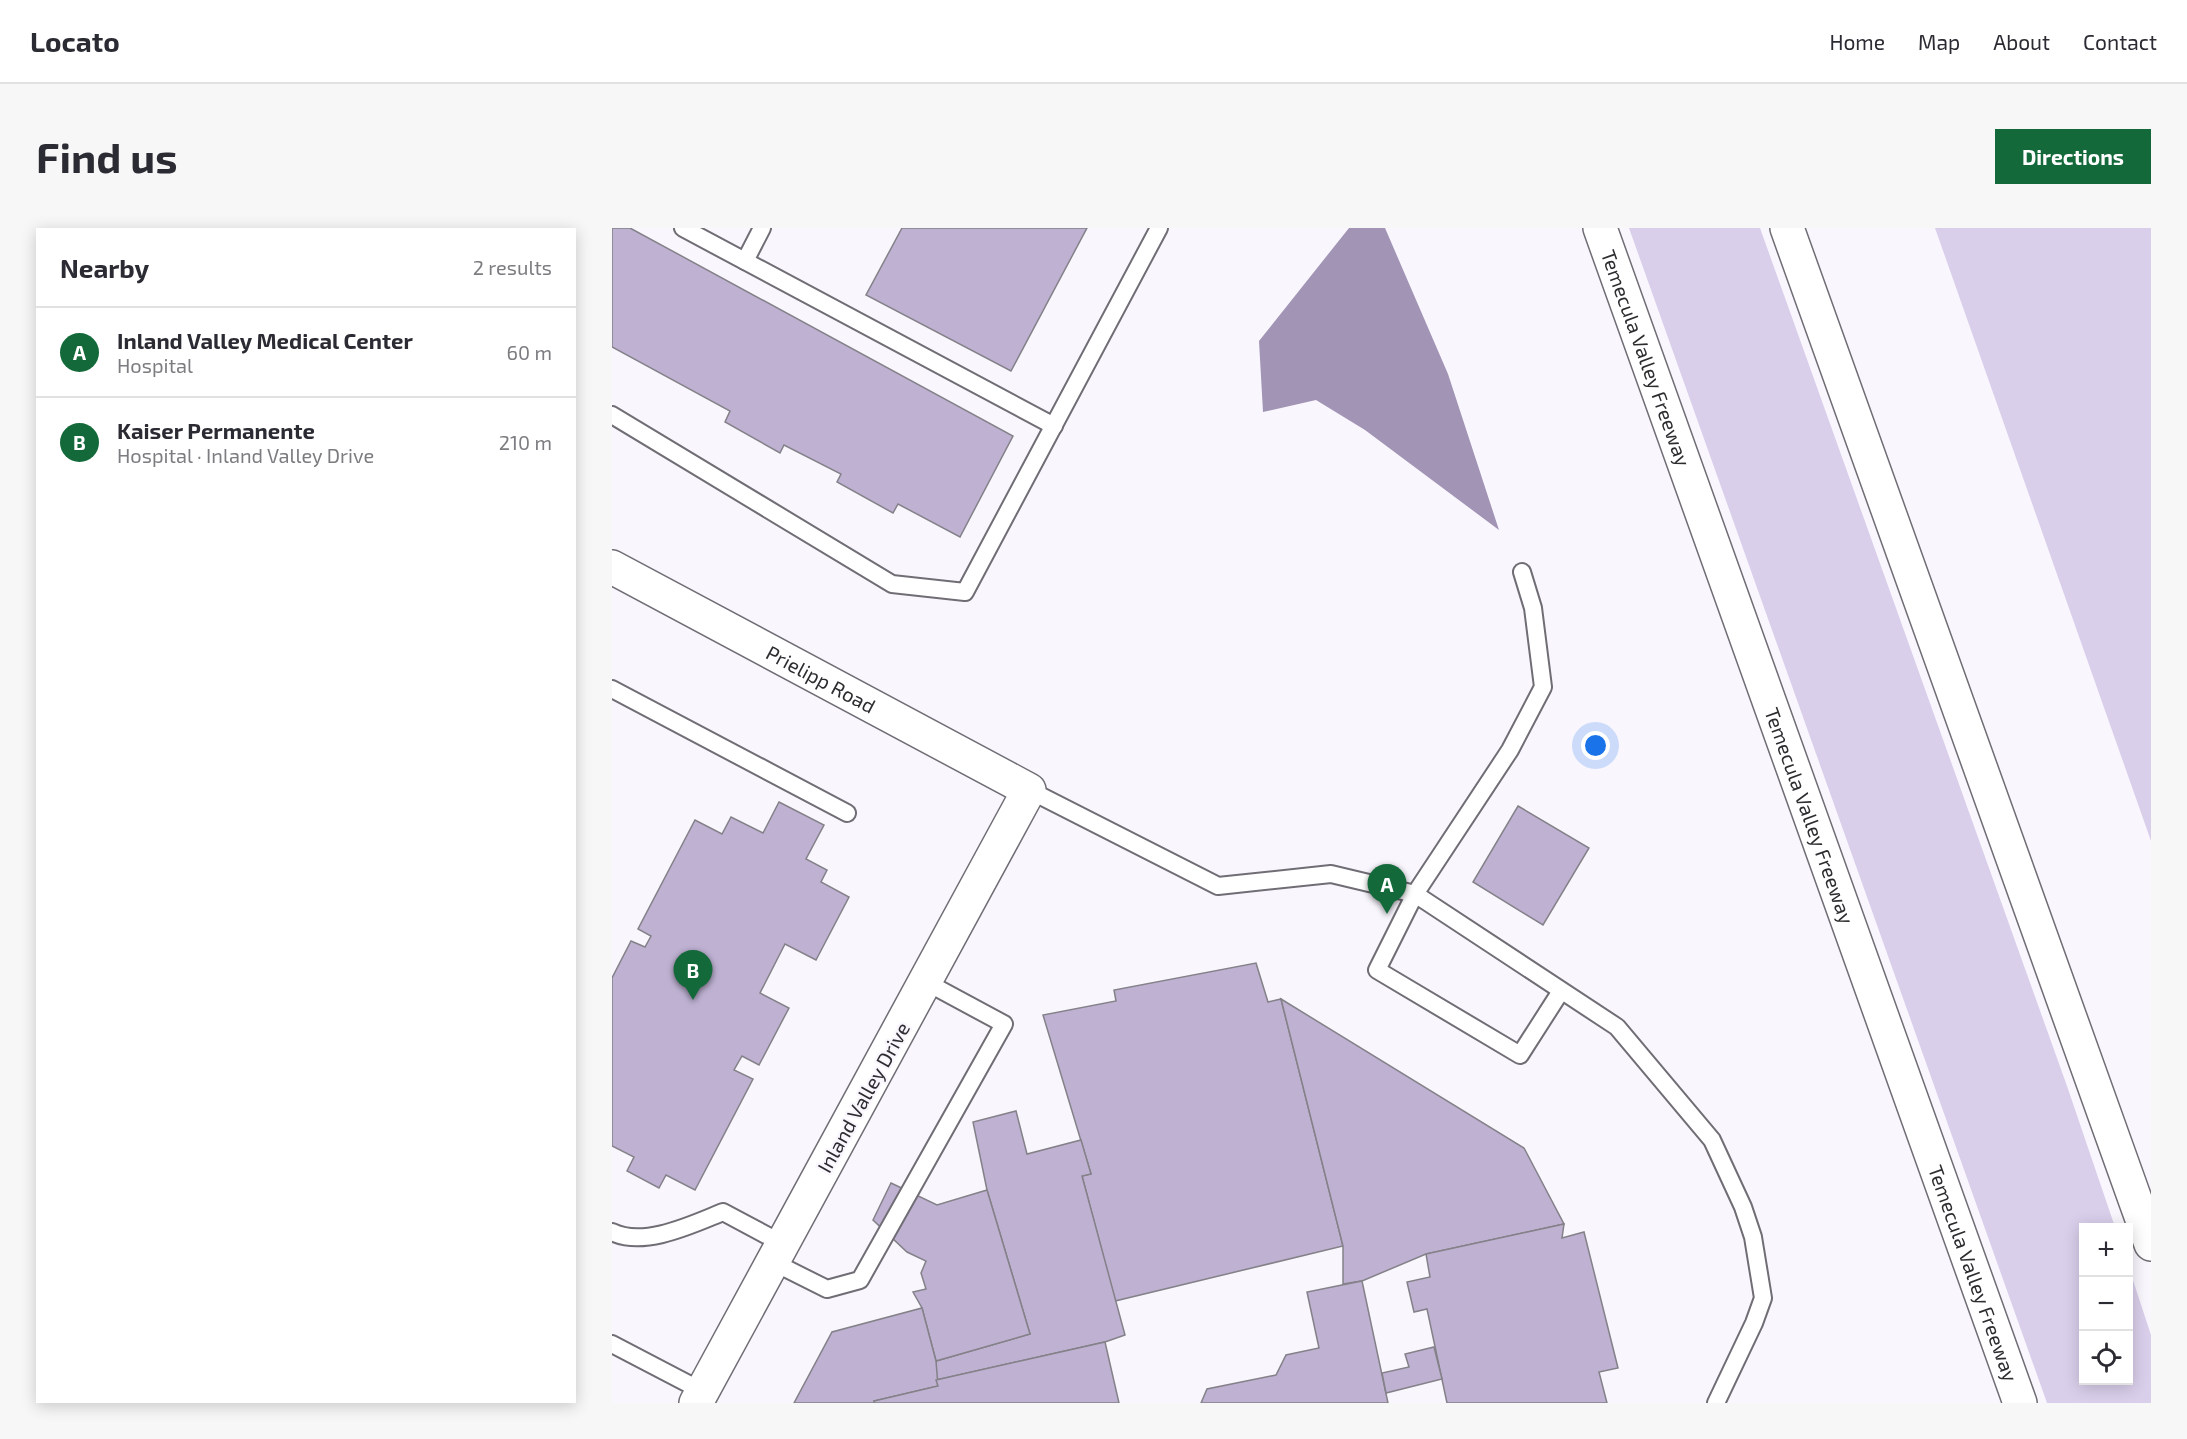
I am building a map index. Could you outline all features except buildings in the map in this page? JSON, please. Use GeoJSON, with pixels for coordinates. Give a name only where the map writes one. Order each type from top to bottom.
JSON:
{"type":"FeatureCollection","features":[{"type":"Feature","properties":{"kind":"main road","name":"Temecula Valley Freeway"},"geometry":{"type":"LineString","coordinates":[[1600,228],[2020,1403]]}},
{"type":"Feature","properties":{"kind":"main road"},"geometry":{"type":"LineString","coordinates":[[1787,228],[2151,1244]]}},
{"type":"Feature","properties":{"kind":"main road","name":"Prielipp Road"},"geometry":{"type":"LineString","coordinates":[[612,567],[1029,790]]}},
{"type":"Feature","properties":{"kind":"main road","name":"Inland Valley Drive"},"geometry":{"type":"LineString","coordinates":[[699,1397],[1029,790]]}},
{"type":"Feature","properties":{"kind":"lane"},"geometry":{"type":"LineString","coordinates":[[683,228],[1054,426]]}},
{"type":"Feature","properties":{"kind":"lane"},"geometry":{"type":"LineString","coordinates":[[744,261],[762,228]]}},
{"type":"Feature","properties":{"kind":"lane"},"geometry":{"type":"LineString","coordinates":[[612,415],[892,584],[965,592],[1159,228]]}},
{"type":"Feature","properties":{"kind":"lane"},"geometry":{"type":"LineString","coordinates":[[1522,572],[1533,608],[1543,687],[1510,750],[1415,894],[1377,970],[1520,1055],[1561,991]]}},
{"type":"Feature","properties":{"kind":"lane"},"geometry":{"type":"LineString","coordinates":[[612,689],[847,813]]}},
{"type":"Feature","properties":{"kind":"lane"},"geometry":{"type":"LineString","coordinates":[[1029,790],[1218,886],[1331,874],[1415,894],[1617,1027],[1712,1140],[1743,1207],[1753,1237],[1763,1298],[1754,1323],[1716,1403]]}},
{"type":"Feature","properties":{"kind":"lane"},"geometry":{"type":"LineString","coordinates":[[612,1232],[645,1238],[723,1212],[827,1289],[860,1280],[1004,1024],[926,982]]}},
{"type":"Feature","properties":{"kind":"lane"},"geometry":{"type":"LineString","coordinates":[[612,1344],[699,1397]]}},
{"type":"Feature","properties":{"kind":"shaded area"},"geometry":{"type":"Polygon","coordinates":[[[1349,228],[1385,228],[1448,374],[1499,530],[1365,430],[1316,400],[1263,412],[1259,341],[1349,228]]]}},
{"type":"Feature","properties":{"kind":"shaded area"},"geometry":{"type":"Polygon","coordinates":[[[1629,228],[1760,228],[2067,1086],[2114,1223],[2079,1223],[2079,1385],[2133,1385],[2133,1280],[2151,1335],[2151,1403],[2047,1403],[1629,228]]]}},
{"type":"Feature","properties":{"kind":"shaded area"},"geometry":{"type":"Polygon","coordinates":[[[1935,228],[2151,228],[2151,841],[1935,228]]]}},
{"type":"Feature","properties":{"kind":"place","name":"Inland Valley Medical Center"},"geometry":{"type":"Point","coordinates":[1387,914]}},
{"type":"Feature","properties":{"kind":"place","name":"Kaiser Permanente"},"geometry":{"type":"Point","coordinates":[693,1000]}}]}
